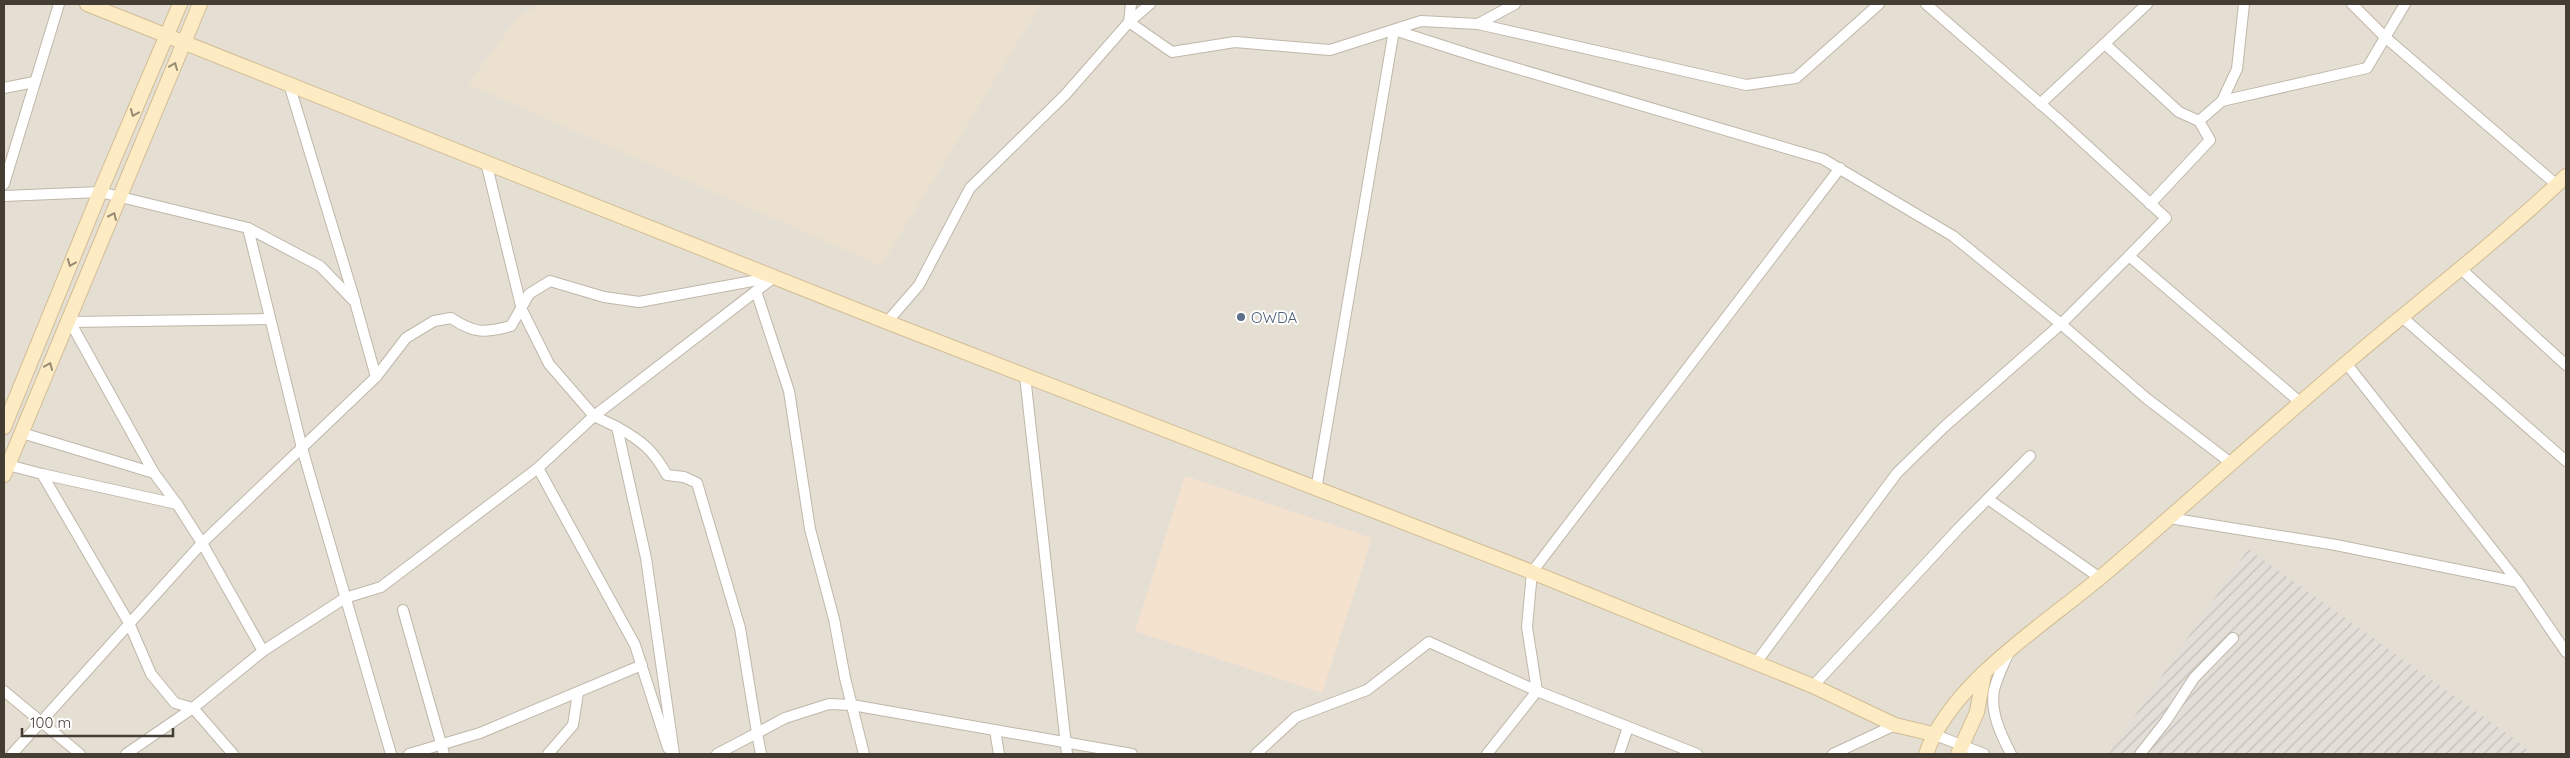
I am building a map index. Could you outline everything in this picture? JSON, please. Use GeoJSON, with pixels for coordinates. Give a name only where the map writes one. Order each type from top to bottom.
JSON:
{"type":"FeatureCollection","features":[{"type":"Feature","properties":{"kind":"street"},"geometry":{"type":"LineString","coordinates":[[4,184],[59,4]]}},
{"type":"Feature","properties":{"kind":"street"},"geometry":{"type":"LineString","coordinates":[[87,4],[776,276],[887,322],[1316,490],[1532,572],[1813,686],[1896,725],[1934,734],[1960,750],[1984,754]]}},
{"type":"Feature","properties":{"kind":"street"},"geometry":{"type":"LineString","coordinates":[[4,422],[180,4]]}},
{"type":"Feature","properties":{"kind":"street"},"geometry":{"type":"LineString","coordinates":[[177,504],[42,474],[6,470],[121,198],[200,4]]}},
{"type":"Feature","properties":{"kind":"street"},"geometry":{"type":"LineString","coordinates":[[1130,22],[1131,4]]}},
{"type":"Feature","properties":{"kind":"street"},"geometry":{"type":"LineString","coordinates":[[887,322],[919,285],[970,188],[1065,95],[1130,22],[1150,4]]}},
{"type":"Feature","properties":{"kind":"street"},"geometry":{"type":"LineString","coordinates":[[1478,24],[1515,4]]}},
{"type":"Feature","properties":{"kind":"street"},"geometry":{"type":"LineString","coordinates":[[1130,22],[1172,52],[1235,42],[1330,50],[1421,21],[1478,24],[1746,86],[1796,78],[1879,4]]}},
{"type":"Feature","properties":{"kind":"street"},"geometry":{"type":"LineString","coordinates":[[1755,664],[1897,473],[1944,427],[2061,324],[2166,218],[1926,4]]}},
{"type":"Feature","properties":{"kind":"street"},"geometry":{"type":"LineString","coordinates":[[2040,104],[2147,4]]}},
{"type":"Feature","properties":{"kind":"street"},"geometry":{"type":"LineString","coordinates":[[2200,121],[2222,101],[2237,69],[2244,4]]}},
{"type":"Feature","properties":{"kind":"street"},"geometry":{"type":"LineString","coordinates":[[1926,754],[1934,734],[1962,694],[1984,674],[2100,578],[2346,363],[2461,269],[2562,180],[2385,37],[2352,4]]}},
{"type":"Feature","properties":{"kind":"street"},"geometry":{"type":"LineString","coordinates":[[2222,101],[2367,68],[2404,4]]}},
{"type":"Feature","properties":{"kind":"street"},"geometry":{"type":"LineString","coordinates":[[1394,30],[1478,57],[1823,159],[1953,236],[2061,324],[2146,398],[2231,463]]}},
{"type":"Feature","properties":{"kind":"street"},"geometry":{"type":"LineString","coordinates":[[1316,490],[1394,30]]}},
{"type":"Feature","properties":{"kind":"street"},"geometry":{"type":"LineString","coordinates":[[2104,44],[2179,112],[2200,121],[2210,140],[2150,204]]}},
{"type":"Feature","properties":{"kind":"street"},"geometry":{"type":"LineString","coordinates":[[4,88],[34,82]]}},
{"type":"Feature","properties":{"kind":"street"},"geometry":{"type":"LineString","coordinates":[[289,84],[376,377]]}},
{"type":"Feature","properties":{"kind":"street"},"geometry":{"type":"LineString","coordinates":[[486,162],[522,310],[549,364],[594,416],[641,440],[656,457],[667,476],[684,477],[697,483],[740,628],[761,754]]}},
{"type":"Feature","properties":{"kind":"street"},"geometry":{"type":"LineString","coordinates":[[1487,754],[1537,691],[1527,627],[1532,572],[1840,168]]}},
{"type":"Feature","properties":{"kind":"street"},"geometry":{"type":"LineString","coordinates":[[4,196],[100,192],[248,228],[320,266],[355,302]]}},
{"type":"Feature","properties":{"kind":"street"},"geometry":{"type":"LineString","coordinates":[[248,228],[302,448],[391,754]]}},
{"type":"Feature","properties":{"kind":"street"},"geometry":{"type":"LineString","coordinates":[[2129,256],[2301,403]]}},
{"type":"Feature","properties":{"kind":"street"},"geometry":{"type":"LineString","coordinates":[[2461,269],[2566,365]]}},
{"type":"Feature","properties":{"kind":"street"},"geometry":{"type":"LineString","coordinates":[[126,754],[192,708],[262,651],[345,598],[381,587],[538,468],[594,416],[776,276]]}},
{"type":"Feature","properties":{"kind":"street"},"geometry":{"type":"LineString","coordinates":[[12,754],[202,543],[376,377],[406,338],[434,320],[451,318],[469,330],[490,332],[512,326],[522,310],[528,294],[550,281],[604,297],[639,302],[776,276]]}},
{"type":"Feature","properties":{"kind":"street"},"geometry":{"type":"LineString","coordinates":[[756,291],[789,391],[810,529],[834,619],[864,754]]}},
{"type":"Feature","properties":{"kind":"street"},"geometry":{"type":"LineString","coordinates":[[2402,317],[2566,461]]}},
{"type":"Feature","properties":{"kind":"street"},"geometry":{"type":"LineString","coordinates":[[69,320],[270,319]]}},
{"type":"Feature","properties":{"kind":"street"},"geometry":{"type":"LineString","coordinates":[[69,320],[154,473],[202,543],[262,651]]}},
{"type":"Feature","properties":{"kind":"street"},"geometry":{"type":"LineString","coordinates":[[2346,363],[2518,582],[2566,652]]}},
{"type":"Feature","properties":{"kind":"street"},"geometry":{"type":"LineString","coordinates":[[1025,376],[1064,742],[1067,754]]}},
{"type":"Feature","properties":{"kind":"street"},"geometry":{"type":"LineString","coordinates":[[18,392],[36,398]]}},
{"type":"Feature","properties":{"kind":"street"},"geometry":{"type":"LineString","coordinates":[[617,427],[646,558],[672,754]]}},
{"type":"Feature","properties":{"kind":"street"},"geometry":{"type":"LineString","coordinates":[[22,433],[154,473]]}},
{"type":"Feature","properties":{"kind":"street"},"geometry":{"type":"LineString","coordinates":[[1813,686],[2030,456]]}},
{"type":"Feature","properties":{"kind":"street"},"geometry":{"type":"LineString","coordinates":[[538,468],[635,645],[672,754]]}},
{"type":"Feature","properties":{"kind":"street"},"geometry":{"type":"LineString","coordinates":[[42,474],[129,623],[151,674],[175,703],[192,708],[233,754]]}},
{"type":"Feature","properties":{"kind":"street"},"geometry":{"type":"LineString","coordinates":[[1988,499],[2100,578]]}},
{"type":"Feature","properties":{"kind":"street"},"geometry":{"type":"LineString","coordinates":[[2169,518],[2336,545],[2518,582]]}},
{"type":"Feature","properties":{"kind":"street"},"geometry":{"type":"LineString","coordinates":[[403,610],[442,749]]}},
{"type":"Feature","properties":{"kind":"street"},"geometry":{"type":"LineString","coordinates":[[2140,754],[2166,721],[2194,678],[2233,638]]}},
{"type":"Feature","properties":{"kind":"street"},"geometry":{"type":"LineString","coordinates":[[1256,754],[1296,717],[1368,690],[1428,642],[1537,691],[1697,754]]}},
{"type":"Feature","properties":{"kind":"street"},"geometry":{"type":"LineString","coordinates":[[2009,652],[1994,690],[1995,713],[2000,733],[2011,754]]}},
{"type":"Feature","properties":{"kind":"street"},"geometry":{"type":"LineString","coordinates":[[409,754],[442,749],[642,665]]}},
{"type":"Feature","properties":{"kind":"street"},"geometry":{"type":"LineString","coordinates":[[1960,750],[1976,712],[1984,674]]}},
{"type":"Feature","properties":{"kind":"street"},"geometry":{"type":"LineString","coordinates":[[4,691],[80,754]]}},
{"type":"Feature","properties":{"kind":"street"},"geometry":{"type":"LineString","coordinates":[[548,754],[573,725],[578,693]]}},
{"type":"Feature","properties":{"kind":"street"},"geometry":{"type":"LineString","coordinates":[[717,754],[785,718],[829,704],[852,705],[1132,754]]}},
{"type":"Feature","properties":{"kind":"street"},"geometry":{"type":"LineString","coordinates":[[1833,754],[1896,725]]}},
{"type":"Feature","properties":{"kind":"street"},"geometry":{"type":"LineString","coordinates":[[1619,754],[1628,727]]}},
{"type":"Feature","properties":{"kind":"street"},"geometry":{"type":"LineString","coordinates":[[995,730],[1000,754]]}},
{"type":"Feature","properties":{"kind":"shaded area"},"geometry":{"type":"Polygon","coordinates":[[[4,4],[2566,4],[2566,754],[4,754],[4,4]]]}},
{"type":"Feature","properties":{"kind":"shaded area"},"geometry":{"type":"Polygon","coordinates":[[[541,4],[1041,4],[881,266],[468,84],[518,17],[541,4]]]}},
{"type":"Feature","properties":{"kind":"shaded area"},"geometry":{"type":"Polygon","coordinates":[[[1185,476],[1372,538],[1322,693],[1135,631],[1185,476]]]}},
{"type":"Feature","properties":{"kind":"shaded area"},"geometry":{"type":"Polygon","coordinates":[[[2248,549],[2513,738],[2532,754],[2109,754],[2248,549]]]}},
{"type":"Feature","properties":{"kind":"place","name":"OWDA"},"geometry":{"type":"Point","coordinates":[1241,317]}}]}
